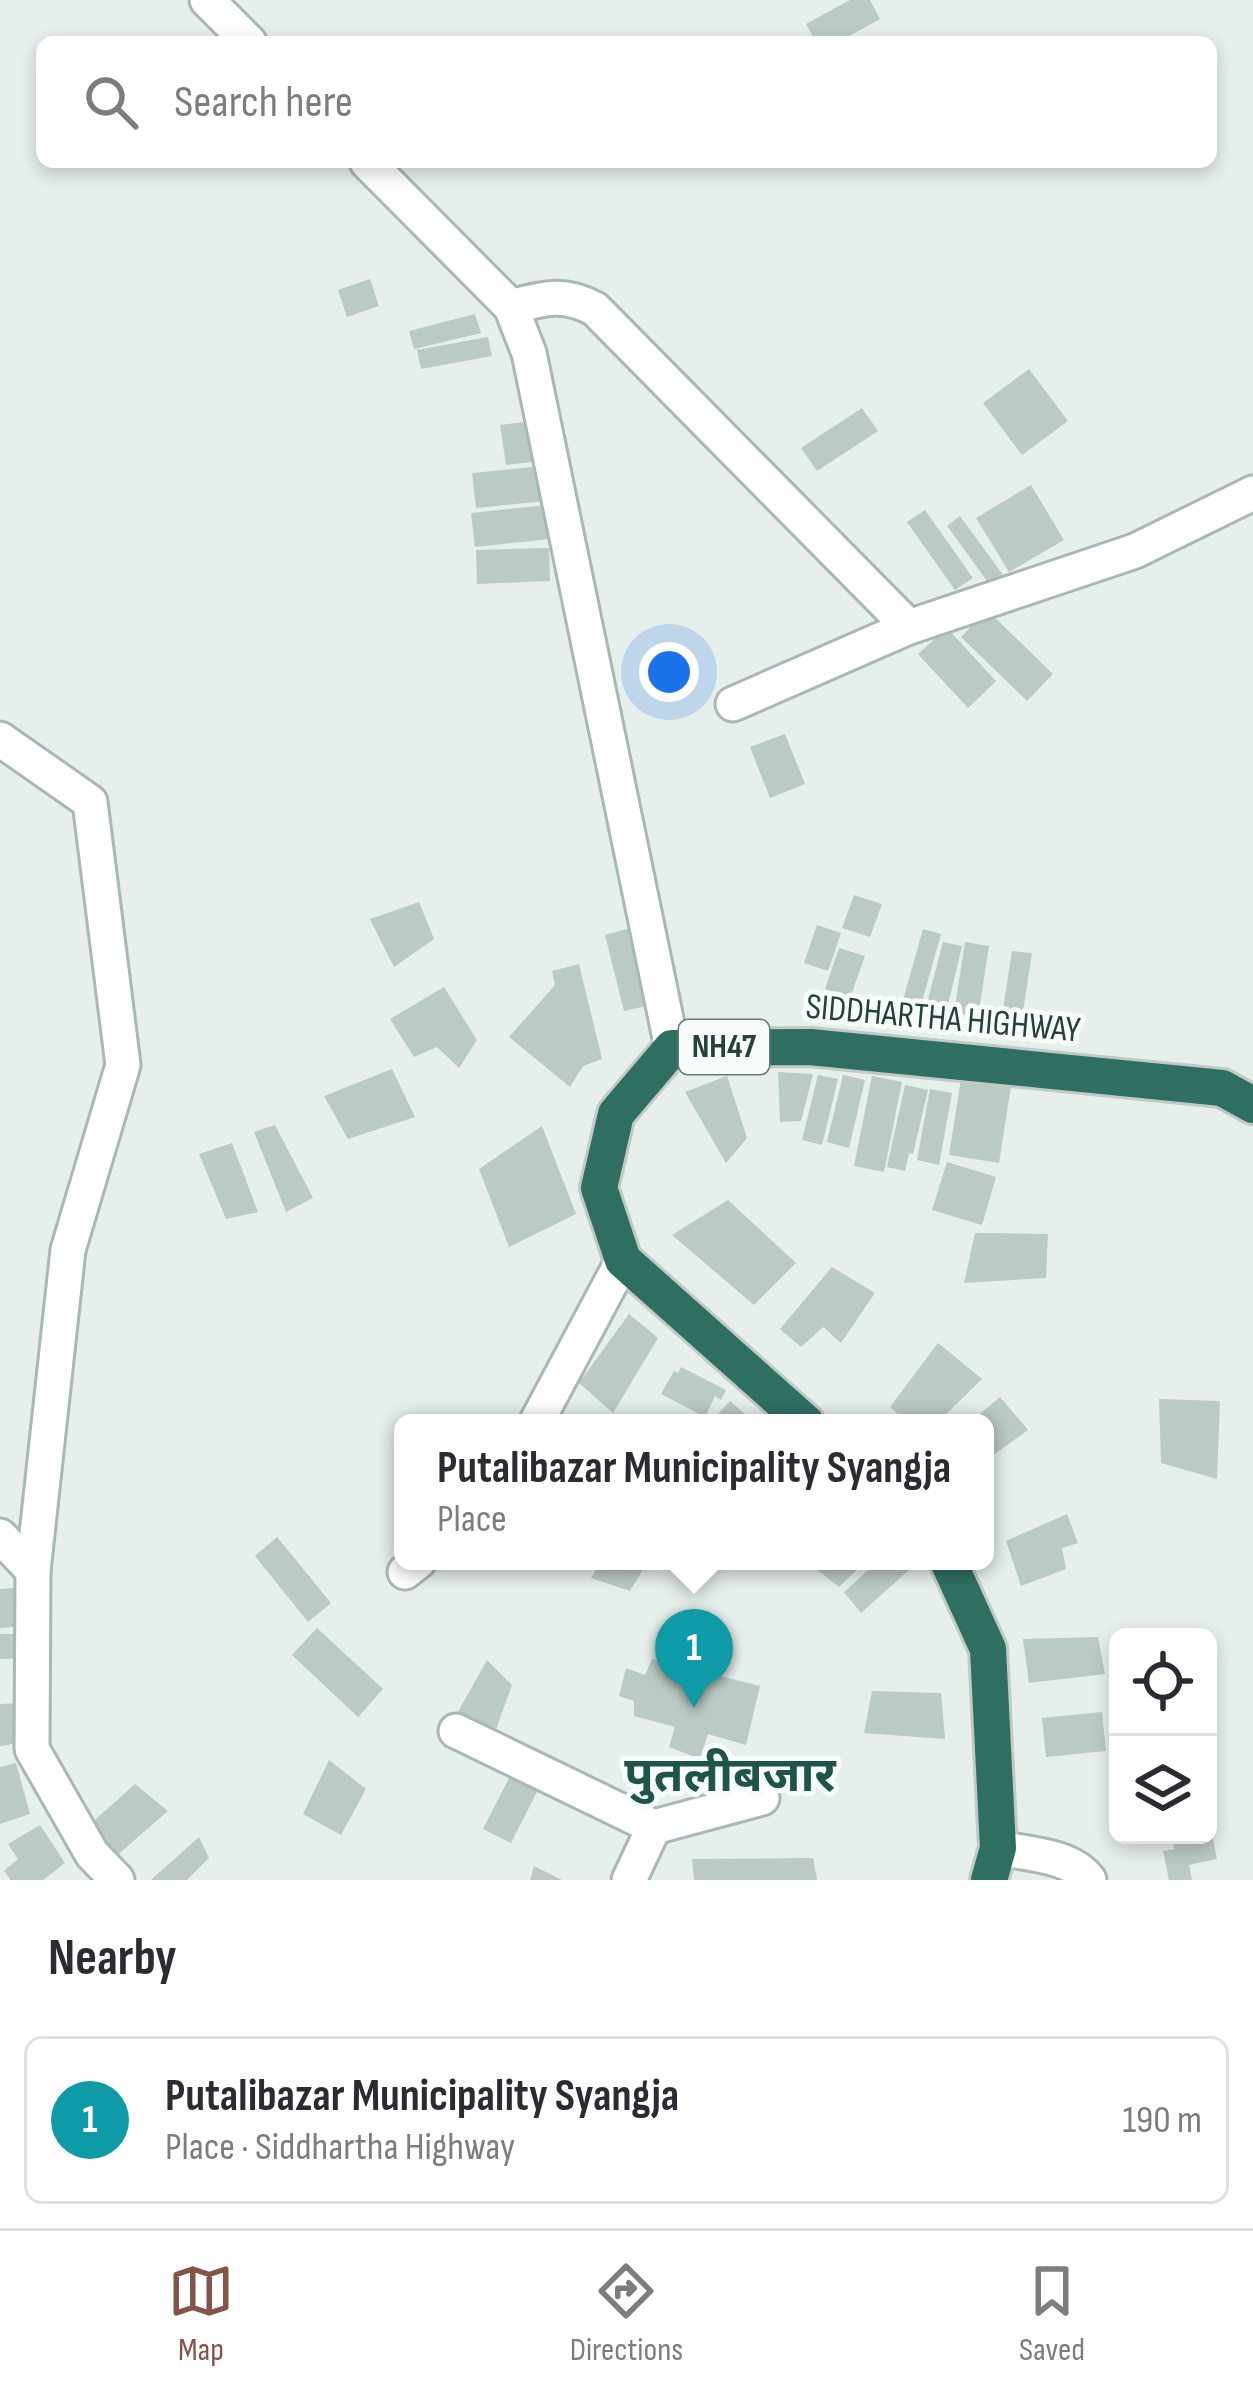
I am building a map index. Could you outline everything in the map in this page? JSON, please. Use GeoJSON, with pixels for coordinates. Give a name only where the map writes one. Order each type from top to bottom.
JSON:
{"type":"FeatureCollection","features":[{"type":"Feature","properties":{"kind":"highway","name":"SIDDHARTHA HIGHWAY"},"geometry":{"type":"LineString","coordinates":[[672,1048],[810,1047],[1199,1085],[1222,1088],[1253,1106]]}},
{"type":"Feature","properties":{"kind":"highway","name":"NH47"},"geometry":{"type":"LineString","coordinates":[[622,1260],[598,1188],[616,1114],[672,1048]]}},
{"type":"Feature","properties":{"kind":"highway"},"geometry":{"type":"LineString","coordinates":[[622,1260],[796,1414]]}},
{"type":"Feature","properties":{"kind":"highway"},"geometry":{"type":"LineString","coordinates":[[952,1570],[988,1649],[993,1864]]}},
{"type":"Feature","properties":{"kind":"street"},"geometry":{"type":"LineString","coordinates":[[207,0],[243,36]]}},
{"type":"Feature","properties":{"kind":"street"},"geometry":{"type":"LineString","coordinates":[[373,168],[511,307],[530,353],[672,1048]]}},
{"type":"Feature","properties":{"kind":"street"},"geometry":{"type":"LineString","coordinates":[[511,307],[550,296],[572,296],[595,309],[909,627]]}},
{"type":"Feature","properties":{"kind":"street"},"geometry":{"type":"LineString","coordinates":[[733,704],[909,627],[1135,551],[1253,493]]}},
{"type":"Feature","properties":{"kind":"street"},"geometry":{"type":"LineString","coordinates":[[0,740],[90,802],[123,1066],[68,1250],[33,1571],[32,1749],[92,1854],[117,1880]]}},
{"type":"Feature","properties":{"kind":"street"},"geometry":{"type":"LineString","coordinates":[[541,1414],[622,1260]]}},
{"type":"Feature","properties":{"kind":"street"},"geometry":{"type":"LineString","coordinates":[[0,1536],[33,1571]]}},
{"type":"Feature","properties":{"kind":"street"},"geometry":{"type":"LineString","coordinates":[[455,1731],[654,1827],[762,1798]]}},
{"type":"Feature","properties":{"kind":"street"},"geometry":{"type":"LineString","coordinates":[[629,1880],[654,1827]]}},
{"type":"Feature","properties":{"kind":"street"},"geometry":{"type":"LineString","coordinates":[[993,1864],[1056,1860],[1082,1870],[1089,1880]]}},
{"type":"Feature","properties":{"kind":"building"},"geometry":{"type":"Polygon","coordinates":[[[850,0],[870,0],[880,19],[849,36],[813,36],[806,24],[850,0]]]}},
{"type":"Feature","properties":{"kind":"building"},"geometry":{"type":"Polygon","coordinates":[[[370,279],[379,306],[347,317],[338,290],[370,279]]]}},
{"type":"Feature","properties":{"kind":"building"},"geometry":{"type":"Polygon","coordinates":[[[475,314],[481,333],[414,349],[409,331],[475,314]]]}},
{"type":"Feature","properties":{"kind":"building"},"geometry":{"type":"Polygon","coordinates":[[[488,337],[492,356],[421,369],[417,350],[488,337]]]}},
{"type":"Feature","properties":{"kind":"building"},"geometry":{"type":"Polygon","coordinates":[[[1029,369],[1068,421],[1022,455],[983,403],[1029,369]]]}},
{"type":"Feature","properties":{"kind":"building"},"geometry":{"type":"Polygon","coordinates":[[[862,408],[878,431],[817,471],[801,448],[862,408]]]}},
{"type":"Feature","properties":{"kind":"building"},"geometry":{"type":"Polygon","coordinates":[[[541,420],[547,460],[506,465],[500,425],[541,420]]]}},
{"type":"Feature","properties":{"kind":"building"},"geometry":{"type":"Polygon","coordinates":[[[542,466],[546,501],[476,508],[472,473],[542,466]]]}},
{"type":"Feature","properties":{"kind":"building"},"geometry":{"type":"Polygon","coordinates":[[[1031,485],[1064,540],[1009,572],[976,518],[1031,485]]]}},
{"type":"Feature","properties":{"kind":"building"},"geometry":{"type":"Polygon","coordinates":[[[547,505],[550,539],[475,547],[471,513],[547,505]]]}},
{"type":"Feature","properties":{"kind":"building"},"geometry":{"type":"Polygon","coordinates":[[[925,510],[973,578],[955,590],[907,522],[925,510]]]}},
{"type":"Feature","properties":{"kind":"building"},"geometry":{"type":"Polygon","coordinates":[[[960,516],[1003,575],[990,585],[947,526],[960,516]]]}},
{"type":"Feature","properties":{"kind":"building"},"geometry":{"type":"Polygon","coordinates":[[[549,548],[550,581],[477,584],[476,550],[549,548]]]}},
{"type":"Feature","properties":{"kind":"building"},"geometry":{"type":"Polygon","coordinates":[[[987,610],[1053,674],[1027,701],[961,637],[987,610]]]}},
{"type":"Feature","properties":{"kind":"building"},"geometry":{"type":"Polygon","coordinates":[[[947,628],[996,681],[968,708],[918,654],[947,628]]]}},
{"type":"Feature","properties":{"kind":"building"},"geometry":{"type":"Polygon","coordinates":[[[785,734],[805,784],[770,798],[750,747],[785,734]]]}},
{"type":"Feature","properties":{"kind":"building"},"geometry":{"type":"Polygon","coordinates":[[[854,895],[882,904],[870,937],[842,928],[854,895]]]}},
{"type":"Feature","properties":{"kind":"building"},"geometry":{"type":"Polygon","coordinates":[[[419,902],[434,939],[394,967],[370,919],[419,902]]]}},
{"type":"Feature","properties":{"kind":"building"},"geometry":{"type":"Polygon","coordinates":[[[817,925],[841,933],[828,971],[804,963],[817,925]]]}},
{"type":"Feature","properties":{"kind":"building"},"geometry":{"type":"Polygon","coordinates":[[[634,927],[651,1005],[624,1011],[605,935],[634,927]]]}},
{"type":"Feature","properties":{"kind":"building"},"geometry":{"type":"Polygon","coordinates":[[[923,929],[941,934],[921,1005],[903,1000],[923,929]]]}},
{"type":"Feature","properties":{"kind":"building"},"geometry":{"type":"Polygon","coordinates":[[[943,942],[962,946],[946,1013],[926,1007],[943,942]]]}},
{"type":"Feature","properties":{"kind":"building"},"geometry":{"type":"Polygon","coordinates":[[[965,942],[989,946],[978,1017],[954,1013],[965,942]]]}},
{"type":"Feature","properties":{"kind":"building"},"geometry":{"type":"Polygon","coordinates":[[[839,948],[865,956],[850,998],[825,989],[839,948]]]}},
{"type":"Feature","properties":{"kind":"building"},"geometry":{"type":"Polygon","coordinates":[[[1012,951],[1032,953],[1022,1018],[1002,1016],[1012,951]]]}},
{"type":"Feature","properties":{"kind":"building"},"geometry":{"type":"Polygon","coordinates":[[[579,964],[602,1059],[583,1066],[570,1087],[509,1037],[555,985],[552,971],[579,964]]]}},
{"type":"Feature","properties":{"kind":"building"},"geometry":{"type":"Polygon","coordinates":[[[444,987],[477,1040],[459,1068],[437,1047],[414,1057],[390,1019],[444,987]]]}},
{"type":"Feature","properties":{"kind":"building"},"geometry":{"type":"Polygon","coordinates":[[[392,1069],[415,1117],[348,1139],[324,1096],[392,1069]]]}},
{"type":"Feature","properties":{"kind":"building"},"geometry":{"type":"Polygon","coordinates":[[[778,1072],[813,1074],[801,1121],[780,1122],[778,1072]]]}},
{"type":"Feature","properties":{"kind":"building"},"geometry":{"type":"Polygon","coordinates":[[[818,1075],[838,1079],[822,1145],[802,1140],[818,1075]]]}},
{"type":"Feature","properties":{"kind":"building"},"geometry":{"type":"Polygon","coordinates":[[[843,1075],[865,1080],[849,1148],[827,1142],[843,1075]]]}},
{"type":"Feature","properties":{"kind":"building"},"geometry":{"type":"Polygon","coordinates":[[[727,1076],[747,1138],[726,1163],[685,1092],[727,1076]]]}},
{"type":"Feature","properties":{"kind":"building"},"geometry":{"type":"Polygon","coordinates":[[[872,1076],[902,1082],[884,1172],[854,1166],[872,1076]]]}},
{"type":"Feature","properties":{"kind":"building"},"geometry":{"type":"Polygon","coordinates":[[[961,1079],[1011,1086],[999,1163],[949,1155],[961,1079]]]}},
{"type":"Feature","properties":{"kind":"building"},"geometry":{"type":"Polygon","coordinates":[[[905,1085],[928,1090],[905,1171],[887,1167],[905,1085]]]}},
{"type":"Feature","properties":{"kind":"building"},"geometry":{"type":"Polygon","coordinates":[[[930,1089],[952,1093],[939,1165],[917,1160],[930,1089]]]}},
{"type":"Feature","properties":{"kind":"building"},"geometry":{"type":"Polygon","coordinates":[[[275,1125],[313,1198],[286,1212],[254,1132],[275,1125]]]}},
{"type":"Feature","properties":{"kind":"building"},"geometry":{"type":"Polygon","coordinates":[[[542,1126],[576,1214],[509,1247],[479,1169],[542,1126]]]}},
{"type":"Feature","properties":{"kind":"building"},"geometry":{"type":"Polygon","coordinates":[[[232,1143],[258,1212],[226,1219],[199,1154],[232,1143]]]}},
{"type":"Feature","properties":{"kind":"building"},"geometry":{"type":"Polygon","coordinates":[[[947,1162],[996,1177],[982,1225],[932,1210],[947,1162]]]}},
{"type":"Feature","properties":{"kind":"building"},"geometry":{"type":"Polygon","coordinates":[[[728,1200],[796,1263],[754,1305],[672,1235],[728,1200]]]}},
{"type":"Feature","properties":{"kind":"building"},"geometry":{"type":"Polygon","coordinates":[[[975,1233],[1048,1234],[1046,1278],[964,1283],[975,1233]]]}},
{"type":"Feature","properties":{"kind":"building"},"geometry":{"type":"Polygon","coordinates":[[[832,1267],[875,1293],[841,1343],[823,1327],[801,1347],[780,1329],[832,1267]]]}},
{"type":"Feature","properties":{"kind":"building"},"geometry":{"type":"Polygon","coordinates":[[[629,1314],[658,1338],[613,1413],[579,1383],[629,1314]]]}},
{"type":"Feature","properties":{"kind":"building"},"geometry":{"type":"Polygon","coordinates":[[[938,1343],[982,1379],[946,1414],[898,1414],[890,1407],[938,1343]]]}},
{"type":"Feature","properties":{"kind":"building"},"geometry":{"type":"Polygon","coordinates":[[[681,1367],[726,1390],[721,1400],[715,1396],[706,1414],[699,1414],[661,1394],[674,1371],[678,1373],[681,1367]]]}},
{"type":"Feature","properties":{"kind":"building"},"geometry":{"type":"Polygon","coordinates":[[[1000,1397],[1028,1430],[994,1455],[994,1414],[980,1414],[1000,1397]]]}},
{"type":"Feature","properties":{"kind":"building"},"geometry":{"type":"Polygon","coordinates":[[[1159,1399],[1220,1401],[1217,1479],[1161,1463],[1159,1399]]]}},
{"type":"Feature","properties":{"kind":"building"},"geometry":{"type":"Polygon","coordinates":[[[730,1401],[745,1414],[718,1414],[730,1401]]]}},
{"type":"Feature","properties":{"kind":"building"},"geometry":{"type":"Polygon","coordinates":[[[1067,1514],[1078,1543],[1062,1548],[1066,1569],[1021,1586],[1006,1541],[1067,1514]]]}},
{"type":"Feature","properties":{"kind":"building"},"geometry":{"type":"Polygon","coordinates":[[[277,1537],[331,1603],[308,1622],[255,1556],[277,1537]]]}},
{"type":"Feature","properties":{"kind":"building"},"geometry":{"type":"Polygon","coordinates":[[[596,1570],[643,1570],[630,1591],[591,1578],[596,1570]]]}},
{"type":"Feature","properties":{"kind":"building"},"geometry":{"type":"Polygon","coordinates":[[[817,1570],[857,1570],[839,1587],[817,1570]]]}},
{"type":"Feature","properties":{"kind":"building"},"geometry":{"type":"Polygon","coordinates":[[[868,1570],[909,1570],[861,1613],[844,1592],[868,1570]]]}},
{"type":"Feature","properties":{"kind":"building"},"geometry":{"type":"Polygon","coordinates":[[[29,1587],[29,1626],[0,1628],[0,1589],[29,1587]]]}},
{"type":"Feature","properties":{"kind":"building"},"geometry":{"type":"Polygon","coordinates":[[[317,1628],[383,1689],[358,1717],[292,1655],[317,1628]]]}},
{"type":"Feature","properties":{"kind":"building"},"geometry":{"type":"Polygon","coordinates":[[[0,1634],[26,1634],[25,1658],[0,1659],[0,1634]]]}},
{"type":"Feature","properties":{"kind":"building"},"geometry":{"type":"Polygon","coordinates":[[[1098,1637],[1105,1674],[1029,1683],[1023,1639],[1098,1637]]]}},
{"type":"Feature","properties":{"kind":"building"},"geometry":{"type":"Polygon","coordinates":[[[652,1659],[760,1686],[746,1745],[708,1734],[700,1759],[669,1747],[675,1727],[634,1716],[634,1701],[619,1696],[626,1668],[645,1675],[652,1659]]]}},
{"type":"Feature","properties":{"kind":"building"},"geometry":{"type":"Polygon","coordinates":[[[487,1660],[512,1685],[493,1738],[454,1719],[487,1660]]]}},
{"type":"Feature","properties":{"kind":"building"},"geometry":{"type":"Polygon","coordinates":[[[872,1691],[941,1693],[945,1739],[864,1733],[872,1691]]]}},
{"type":"Feature","properties":{"kind":"building"},"geometry":{"type":"Polygon","coordinates":[[[20,1703],[19,1743],[0,1746],[0,1704],[20,1703]]]}},
{"type":"Feature","properties":{"kind":"building"},"geometry":{"type":"Polygon","coordinates":[[[1102,1712],[1106,1751],[1046,1757],[1042,1718],[1102,1712]]]}},
{"type":"Feature","properties":{"kind":"building"},"geometry":{"type":"Polygon","coordinates":[[[329,1760],[366,1789],[341,1835],[303,1814],[329,1760]]]}},
{"type":"Feature","properties":{"kind":"building"},"geometry":{"type":"Polygon","coordinates":[[[16,1763],[30,1814],[0,1824],[0,1767],[16,1763]]]}},
{"type":"Feature","properties":{"kind":"building"},"geometry":{"type":"Polygon","coordinates":[[[510,1776],[537,1792],[511,1843],[483,1829],[510,1776]]]}},
{"type":"Feature","properties":{"kind":"building"},"geometry":{"type":"Polygon","coordinates":[[[135,1784],[168,1811],[114,1858],[86,1828],[135,1784]]]}},
{"type":"Feature","properties":{"kind":"building"},"geometry":{"type":"Polygon","coordinates":[[[40,1825],[65,1863],[43,1880],[11,1880],[4,1871],[18,1859],[8,1844],[40,1825]]]}},
{"type":"Feature","properties":{"kind":"building"},"geometry":{"type":"Polygon","coordinates":[[[199,1837],[209,1858],[187,1880],[151,1880],[199,1837]]]}},
{"type":"Feature","properties":{"kind":"building"},"geometry":{"type":"Polygon","coordinates":[[[1173,1844],[1214,1844],[1217,1859],[1189,1865],[1192,1880],[1169,1880],[1163,1851],[1174,1849],[1173,1844]]]}},
{"type":"Feature","properties":{"kind":"building"},"geometry":{"type":"Polygon","coordinates":[[[813,1858],[817,1880],[694,1880],[692,1859],[813,1858]]]}},
{"type":"Feature","properties":{"kind":"building"},"geometry":{"type":"Polygon","coordinates":[[[534,1866],[562,1880],[530,1880],[534,1866]]]}},
{"type":"Feature","properties":{"kind":"place","name":"Putalibazar Municipality Syangja"},"geometry":{"type":"Point","coordinates":[694,1708]}},
{"type":"Feature","properties":{"kind":"district","name":"पुतलीबजार"},"geometry":{"type":"Point","coordinates":[730,1776]}}]}
